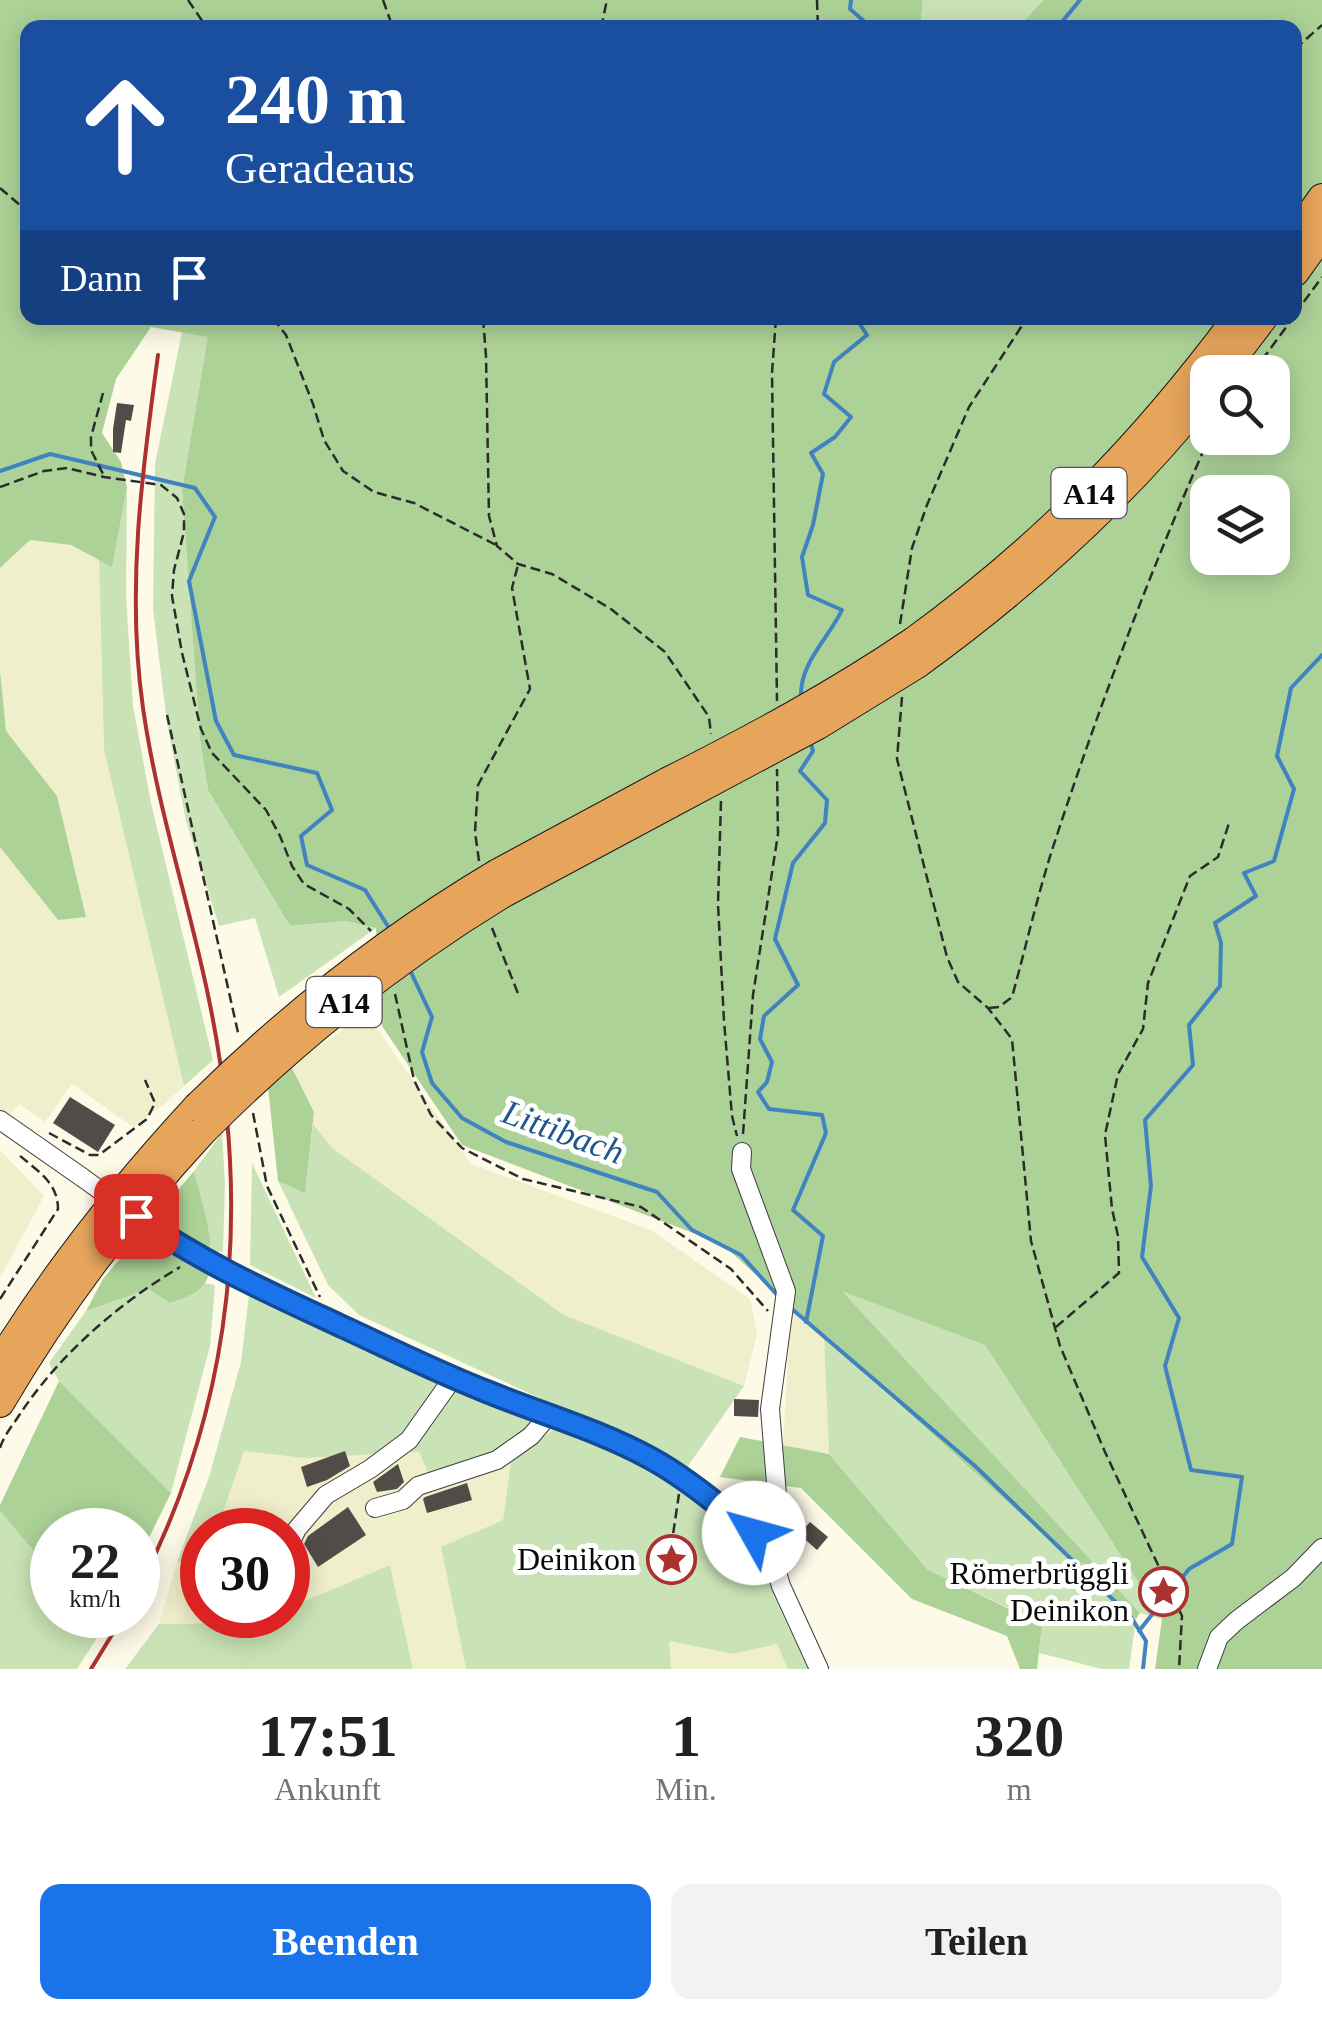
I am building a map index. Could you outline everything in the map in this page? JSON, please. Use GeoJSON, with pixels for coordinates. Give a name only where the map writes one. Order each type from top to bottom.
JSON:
{"type":"FeatureCollection","features":[{"type":"Feature","properties":{"kind":"highway"},"geometry":{"type":"LineString","coordinates":[[1302,226],[1322,198]]}},
{"type":"Feature","properties":{"kind":"highway"},"geometry":{"type":"LineString","coordinates":[[1302,262],[1322,234]]}},
{"type":"Feature","properties":{"kind":"highway","name":"A14"},"geometry":{"type":"LineString","coordinates":[[0,1402],[96,1257],[200,1119],[273,1035],[361,963],[423,919],[493,879],[818,725],[910,642],[1010,567],[1098,485],[1162,414],[1232,325]]}},
{"type":"Feature","properties":{"kind":"highway"},"geometry":{"type":"LineString","coordinates":[[1235,355],[1258,325]]}},
{"type":"Feature","properties":{"kind":"highway","name":"A14"},"geometry":{"type":"LineString","coordinates":[[910,642],[994,606],[1068,543],[1190,413]]}},
{"type":"Feature","properties":{"kind":"highway","name":"A14"},"geometry":{"type":"LineString","coordinates":[[0,1362],[76,1248],[124,1188],[200,1119]]}},
{"type":"Feature","properties":{"kind":"street"},"geometry":{"type":"LineString","coordinates":[[0,1120],[162,1235],[212,1264],[453,1378],[619,1442],[682,1478],[769,1543],[782,1586],[818,1669]]}},
{"type":"Feature","properties":{"kind":"street"},"geometry":{"type":"LineString","coordinates":[[742,1152],[741,1169],[786,1291],[770,1409],[778,1520],[769,1543]]}},
{"type":"Feature","properties":{"kind":"street"},"geometry":{"type":"LineString","coordinates":[[310,1514],[326,1495],[409,1440],[453,1378]]}},
{"type":"Feature","properties":{"kind":"street"},"geometry":{"type":"LineString","coordinates":[[375,1508],[403,1500],[418,1486],[497,1460],[531,1436],[548,1416]]}},
{"type":"Feature","properties":{"kind":"street"},"geometry":{"type":"LineString","coordinates":[[1207,1669],[1219,1637],[1292,1578],[1322,1548]]}},
{"type":"Feature","properties":{"kind":"path"},"geometry":{"type":"LineString","coordinates":[[1302,43],[1322,25]]}},
{"type":"Feature","properties":{"kind":"path"},"geometry":{"type":"LineString","coordinates":[[0,188],[20,205]]}},
{"type":"Feature","properties":{"kind":"path"},"geometry":{"type":"LineString","coordinates":[[1302,305],[1322,277]]}},
{"type":"Feature","properties":{"kind":"path"},"geometry":{"type":"LineString","coordinates":[[278,325],[286,334],[324,440],[343,470],[374,492],[414,504],[498,546],[518,564],[552,574],[611,609],[665,652],[709,717],[711,733]]}},
{"type":"Feature","properties":{"kind":"path"},"geometry":{"type":"LineString","coordinates":[[484,325],[488,516],[498,546]]}},
{"type":"Feature","properties":{"kind":"path"},"geometry":{"type":"LineString","coordinates":[[910,642],[912,548],[968,407],[1022,325]]}},
{"type":"Feature","properties":{"kind":"path"},"geometry":{"type":"LineString","coordinates":[[1265,355],[1287,325]]}},
{"type":"Feature","properties":{"kind":"path"},"geometry":{"type":"LineString","coordinates":[[103,393],[90,450],[104,477]]}},
{"type":"Feature","properties":{"kind":"path"},"geometry":{"type":"LineString","coordinates":[[988,1008],[999,1008],[1012,996],[1056,838],[1123,648],[1201,455]]}},
{"type":"Feature","properties":{"kind":"path"},"geometry":{"type":"LineString","coordinates":[[0,488],[67,468],[161,485],[177,498],[184,514],[184,532],[172,596],[187,672],[212,753],[266,810],[304,884],[349,910],[372,933]]}},
{"type":"Feature","properties":{"kind":"path"},"geometry":{"type":"LineString","coordinates":[[493,879],[475,832],[478,785],[530,689],[512,588],[518,564]]}},
{"type":"Feature","properties":{"kind":"path"},"geometry":{"type":"LineString","coordinates":[[902,694],[898,759],[947,957],[958,982],[988,1008],[1012,1038],[1031,1241],[1060,1346],[1182,1616],[1179,1669]]}},
{"type":"Feature","properties":{"kind":"path"},"geometry":{"type":"LineString","coordinates":[[167,715],[240,1041]]}},
{"type":"Feature","properties":{"kind":"path"},"geometry":{"type":"LineString","coordinates":[[721,800],[718,904],[724,1021],[732,1116],[742,1152]]}},
{"type":"Feature","properties":{"kind":"path"},"geometry":{"type":"LineString","coordinates":[[1055,1328],[1119,1273],[1105,1135],[1118,1074],[1143,1030],[1148,983],[1190,876],[1218,857],[1229,823]]}},
{"type":"Feature","properties":{"kind":"path"},"geometry":{"type":"LineString","coordinates":[[490,924],[519,996]]}},
{"type":"Feature","properties":{"kind":"path"},"geometry":{"type":"LineString","coordinates":[[395,991],[414,1080],[431,1115],[462,1148],[523,1179],[641,1207],[732,1269],[783,1321]]}},
{"type":"Feature","properties":{"kind":"path"},"geometry":{"type":"LineString","coordinates":[[253,1110],[266,1186],[308,1277],[336,1324]]}},
{"type":"Feature","properties":{"kind":"path"},"geometry":{"type":"LineString","coordinates":[[0,1448],[30,1400],[63,1360],[109,1318],[164,1277]]}},
{"type":"Feature","properties":{"kind":"path"},"geometry":{"type":"LineString","coordinates":[[671,1548],[682,1478]]}},
{"type":"Feature","properties":{"kind":"green space"},"geometry":{"type":"Polygon","coordinates":[[[0,0],[923,0],[921,20],[20,20],[20,325],[1302,325],[1302,20],[1025,20],[1043,0],[1322,0],[1322,1669],[1155,1669],[1162,1619],[985,1345],[842,1291],[1140,1613],[1136,1619],[722,1244],[462,1145],[382,1026],[376,928],[345,921],[290,926],[208,790],[200,740],[182,490],[208,337],[151,327],[116,379],[102,433],[121,462],[127,488],[112,567],[71,545],[30,540],[0,568],[0,0]]]}},
{"type":"Feature","properties":{"kind":"green space"},"geometry":{"type":"Polygon","coordinates":[[[923,0],[1043,0],[1025,20],[921,20],[923,0]]]}},
{"type":"Feature","properties":{"kind":"green space"},"geometry":{"type":"Polygon","coordinates":[[[182,332],[209,337],[182,490],[200,740],[208,790],[290,926],[345,921],[376,928],[279,997],[255,918],[219,926],[186,821],[167,723],[153,609],[155,464],[182,332]]]}},
{"type":"Feature","properties":{"kind":"green space"},"geometry":{"type":"Polygon","coordinates":[[[127,488],[126,596],[133,706],[151,803],[213,1060],[184,1086],[104,750],[99,560],[112,566],[127,488]]]}},
{"type":"Feature","properties":{"kind":"green space"},"geometry":{"type":"Polygon","coordinates":[[[30,540],[71,545],[99,560],[104,750],[184,1086],[133,1127],[72,1084],[45,1122],[20,1104],[0,1128],[0,847],[58,920],[85,917],[57,796],[6,731],[0,670],[0,568],[30,540]]]}},
{"type":"Feature","properties":{"kind":"green space"},"geometry":{"type":"Polygon","coordinates":[[[0,670],[6,731],[57,796],[86,917],[58,920],[0,847],[0,670]]]}},
{"type":"Feature","properties":{"kind":"green space"},"geometry":{"type":"Polygon","coordinates":[[[367,1014],[471,1164],[651,1230],[750,1299],[757,1334],[744,1386],[564,1315],[332,1148],[313,1124],[314,1111],[291,1066],[367,1014]]]}},
{"type":"Feature","properties":{"kind":"green space"},"geometry":{"type":"Polygon","coordinates":[[[291,1066],[314,1112],[305,1193],[278,1181],[268,1087],[291,1066]]]}},
{"type":"Feature","properties":{"kind":"green space"},"geometry":{"type":"Polygon","coordinates":[[[313,1124],[332,1148],[564,1315],[744,1386],[688,1466],[359,1315],[328,1285],[278,1181],[305,1192],[313,1124]]]}},
{"type":"Feature","properties":{"kind":"green space"},"geometry":{"type":"Polygon","coordinates":[[[222,1133],[223,1252],[212,1251],[194,1171],[222,1133]]]}},
{"type":"Feature","properties":{"kind":"green space"},"geometry":{"type":"Polygon","coordinates":[[[0,1150],[44,1196],[0,1278],[0,1150]]]}},
{"type":"Feature","properties":{"kind":"green space"},"geometry":{"type":"Polygon","coordinates":[[[252,1163],[316,1298],[250,1265],[252,1163]]]}},
{"type":"Feature","properties":{"kind":"green space"},"geometry":{"type":"Polygon","coordinates":[[[194,1171],[210,1244],[209,1272],[202,1287],[170,1303],[149,1289],[86,1311],[103,1279],[194,1171]]]}},
{"type":"Feature","properties":{"kind":"green space"},"geometry":{"type":"Polygon","coordinates":[[[205,1283],[215,1285],[210,1346],[171,1493],[59,1381],[49,1363],[86,1311],[149,1289],[189,1296],[205,1283]]]}},
{"type":"Feature","properties":{"kind":"green space"},"geometry":{"type":"Polygon","coordinates":[[[840,1289],[985,1345],[1162,1619],[1140,1613],[840,1289]]]}},
{"type":"Feature","properties":{"kind":"green space"},"geometry":{"type":"Polygon","coordinates":[[[249,1295],[534,1423],[502,1452],[429,1475],[419,1452],[304,1458],[244,1451],[225,1508],[197,1508],[241,1362],[249,1295]]]}},
{"type":"Feature","properties":{"kind":"green space"},"geometry":{"type":"Polygon","coordinates":[[[791,1307],[824,1337],[829,1454],[783,1445],[791,1307]]]}},
{"type":"Feature","properties":{"kind":"green space"},"geometry":{"type":"Polygon","coordinates":[[[824,1337],[1136,1619],[1129,1669],[1102,1669],[1039,1653],[1042,1624],[927,1569],[829,1454],[824,1337]]]}},
{"type":"Feature","properties":{"kind":"green space"},"geometry":{"type":"Polygon","coordinates":[[[59,1381],[171,1493],[160,1515],[160,1508],[30,1508],[30,1547],[0,1511],[59,1381]]]}},
{"type":"Feature","properties":{"kind":"green space"},"geometry":{"type":"Polygon","coordinates":[[[534,1423],[553,1430],[511,1461],[503,1520],[441,1547],[466,1669],[413,1669],[390,1565],[310,1599],[310,1508],[225,1508],[244,1451],[304,1458],[419,1452],[429,1475],[534,1423]]]}},
{"type":"Feature","properties":{"kind":"green space"},"geometry":{"type":"Polygon","coordinates":[[[553,1430],[679,1478],[737,1527],[762,1553],[774,1596],[808,1669],[788,1669],[777,1644],[733,1654],[669,1641],[671,1669],[466,1669],[441,1547],[503,1520],[511,1461],[553,1430]]]}},
{"type":"Feature","properties":{"kind":"green space"},"geometry":{"type":"Polygon","coordinates":[[[740,1437],[829,1454],[927,1569],[1042,1625],[1037,1669],[1020,1669],[1007,1636],[912,1599],[801,1488],[720,1477],[740,1437]]]}},
{"type":"Feature","properties":{"kind":"green space"},"geometry":{"type":"Polygon","coordinates":[[[0,1511],[30,1547],[30,1638],[97,1638],[77,1669],[0,1669],[0,1511]]]}},
{"type":"Feature","properties":{"kind":"green space"},"geometry":{"type":"Polygon","coordinates":[[[180,1562],[180,1624],[160,1624],[160,1621],[180,1562]]]}},
{"type":"Feature","properties":{"kind":"green space"},"geometry":{"type":"Polygon","coordinates":[[[390,1565],[413,1669],[125,1669],[148,1638],[160,1638],[160,1624],[180,1624],[180,1638],[310,1638],[310,1599],[390,1565]]]}},
{"type":"Feature","properties":{"kind":"green space"},"geometry":{"type":"Polygon","coordinates":[[[668,1641],[733,1654],[777,1644],[788,1669],[671,1669],[668,1641]]]}},
{"type":"Feature","properties":{"kind":"building"},"geometry":{"type":"Polygon","coordinates":[[[117,403],[134,405],[131,421],[126,420],[121,453],[113,452],[117,403]]]}},
{"type":"Feature","properties":{"kind":"building"},"geometry":{"type":"Polygon","coordinates":[[[70,1097],[115,1125],[98,1152],[53,1123],[70,1097]]]}},
{"type":"Feature","properties":{"kind":"building"},"geometry":{"type":"Polygon","coordinates":[[[734,1399],[759,1400],[758,1417],[734,1416],[734,1399]]]}},
{"type":"Feature","properties":{"kind":"building"},"geometry":{"type":"Polygon","coordinates":[[[345,1451],[350,1466],[307,1487],[301,1467],[345,1451]]]}},
{"type":"Feature","properties":{"kind":"building"},"geometry":{"type":"Polygon","coordinates":[[[398,1464],[404,1482],[397,1489],[377,1492],[373,1482],[398,1464]]]}},
{"type":"Feature","properties":{"kind":"building"},"geometry":{"type":"Polygon","coordinates":[[[467,1483],[472,1500],[427,1513],[425,1497],[467,1483]]]}},
{"type":"Feature","properties":{"kind":"building"},"geometry":{"type":"Polygon","coordinates":[[[750,1487],[765,1498],[765,1506],[758,1515],[739,1500],[750,1487]]]}},
{"type":"Feature","properties":{"kind":"building"},"geometry":{"type":"Polygon","coordinates":[[[348,1507],[366,1535],[318,1567],[310,1554],[310,1535],[348,1507]]]}},
{"type":"Feature","properties":{"kind":"building"},"geometry":{"type":"Polygon","coordinates":[[[810,1522],[828,1537],[817,1550],[799,1534],[810,1522]]]}},
{"type":"Feature","properties":{"kind":"waterway"},"geometry":{"type":"LineString","coordinates":[[851,0],[850,9],[863,20]]}},
{"type":"Feature","properties":{"kind":"waterway"},"geometry":{"type":"LineString","coordinates":[[1064,20],[1080,0]]}},
{"type":"Feature","properties":{"kind":"waterway"},"geometry":{"type":"LineString","coordinates":[[801,696],[810,662],[842,610],[808,595],[802,557],[823,474],[811,453],[835,437],[851,417],[824,394],[834,362],[867,335],[861,325]]}},
{"type":"Feature","properties":{"kind":"waterway","name":"Littibach"},"geometry":{"type":"LineString","coordinates":[[0,471],[50,454],[195,488],[215,517],[189,581],[216,721],[234,755],[317,773],[332,810],[301,836],[307,865],[365,890],[389,928]]}},
{"type":"Feature","properties":{"kind":"waterway"},"geometry":{"type":"LineString","coordinates":[[1178,1583],[1189,1569],[1232,1544],[1242,1477],[1191,1470],[1165,1366],[1179,1318],[1142,1257],[1151,1186],[1145,1120],[1193,1065],[1189,1025],[1220,986],[1221,943],[1215,923],[1256,896],[1244,873],[1274,861],[1294,789],[1277,756],[1291,688],[1322,655]]}},
{"type":"Feature","properties":{"kind":"waterway"},"geometry":{"type":"LineString","coordinates":[[806,1322],[823,1236],[793,1210],[826,1133],[822,1115],[769,1109],[758,1092],[767,1082],[772,1062],[760,1039],[764,1016],[798,985],[775,939],[793,863],[825,823],[827,800],[800,771],[813,751],[810,740]]}},
{"type":"Feature","properties":{"kind":"waterway","name":"Littibach"},"geometry":{"type":"LineString","coordinates":[[409,968],[432,1017],[422,1052],[432,1083],[462,1118],[506,1142],[657,1192],[692,1230],[741,1255],[778,1296]]}},
{"type":"Feature","properties":{"kind":"waterway","name":"Littibach"},"geometry":{"type":"LineString","coordinates":[[792,1309],[975,1466],[1131,1617],[1146,1641],[1143,1669]]}},
{"type":"Feature","properties":{"kind":"waterway"},"geometry":{"type":"LineString","coordinates":[[1139,1631],[1161,1603]]}},
{"type":"Feature","properties":{"kind":"railway"},"geometry":{"type":"LineString","coordinates":[[158,355],[138,531],[138,664],[156,781],[200,959],[222,1072],[231,1224],[226,1299],[215,1373],[196,1446],[160,1542]]}},
{"type":"Feature","properties":{"kind":"railway"},"geometry":{"type":"LineString","coordinates":[[91,1669],[110,1638]]}},
{"type":"Feature","properties":{"kind":"place","name":"Deinikon"},"geometry":{"type":"Point","coordinates":[671,1559]}},
{"type":"Feature","properties":{"kind":"place","name":"Römerbrüggli Deinikon"},"geometry":{"type":"Point","coordinates":[1164,1591]}},
{"type":"Feature","properties":{"kind":"route"},"geometry":{"type":"LineString","coordinates":[[136,1216],[212,1264],[286,1300],[453,1378],[651,1458],[754,1533]]}}]}
